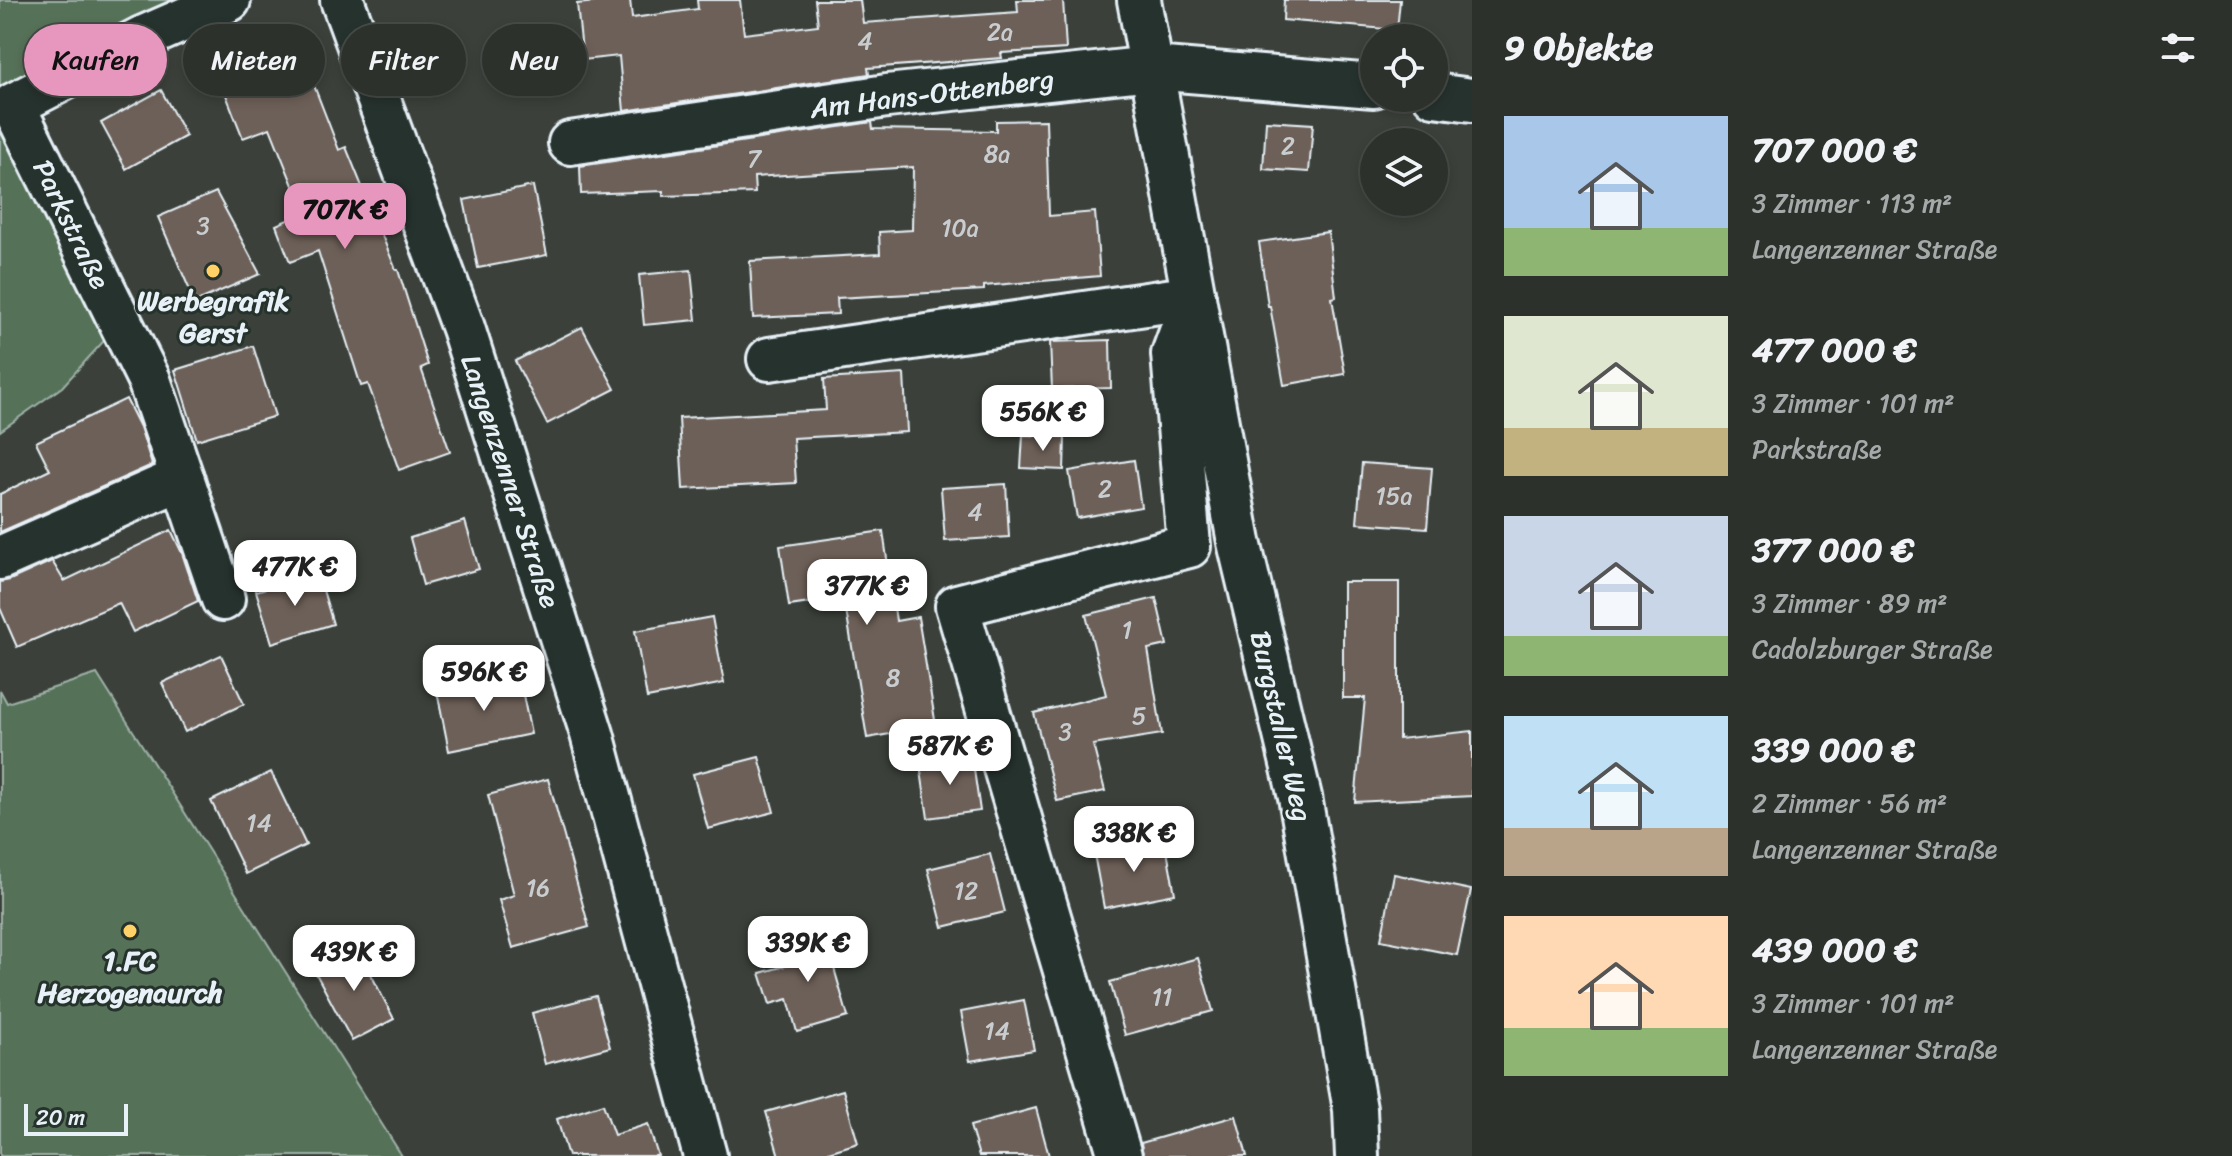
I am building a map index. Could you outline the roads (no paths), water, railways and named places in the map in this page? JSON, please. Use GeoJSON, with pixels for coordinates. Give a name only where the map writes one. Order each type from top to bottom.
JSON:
{"type":"FeatureCollection","features":[{"type":"Feature","properties":{"kind":"street","name":"Parkstraße"},"geometry":{"type":"LineString","coordinates":[[223,599],[149,380],[13,105],[142,38],[229,0]]}},
{"type":"Feature","properties":{"kind":"street","name":"Langenzenner Straße"},"geometry":{"type":"LineString","coordinates":[[342,0],[463,328],[592,734],[705,1156]]}},
{"type":"Feature","properties":{"kind":"street","name":"Burgstaller Weg"},"geometry":{"type":"LineString","coordinates":[[1139,0],[1239,542],[1300,797],[1355,1109],[1357,1156]]}},
{"type":"Feature","properties":{"kind":"street","name":"Am Hans-Ottenberg"},"geometry":{"type":"LineString","coordinates":[[570,143],[887,96],[1152,68],[1360,85]]}},
{"type":"Feature","properties":{"kind":"street"},"geometry":{"type":"LineString","coordinates":[[1448,97],[1472,100]]}},
{"type":"Feature","properties":{"kind":"street"},"geometry":{"type":"LineString","coordinates":[[769,359],[1194,297],[1173,354],[1189,546],[957,606],[1120,1156]]}},
{"type":"Feature","properties":{"kind":"street"},"geometry":{"type":"LineString","coordinates":[[0,558],[182,478]]}},
{"type":"Feature","properties":{"kind":"place","name":"Werbegrafik Gerst"},"geometry":{"type":"Point","coordinates":[213,271]}},
{"type":"Feature","properties":{"kind":"place","name":"1.FC Herzogenaurch"},"geometry":{"type":"Point","coordinates":[130,931]}}]}
